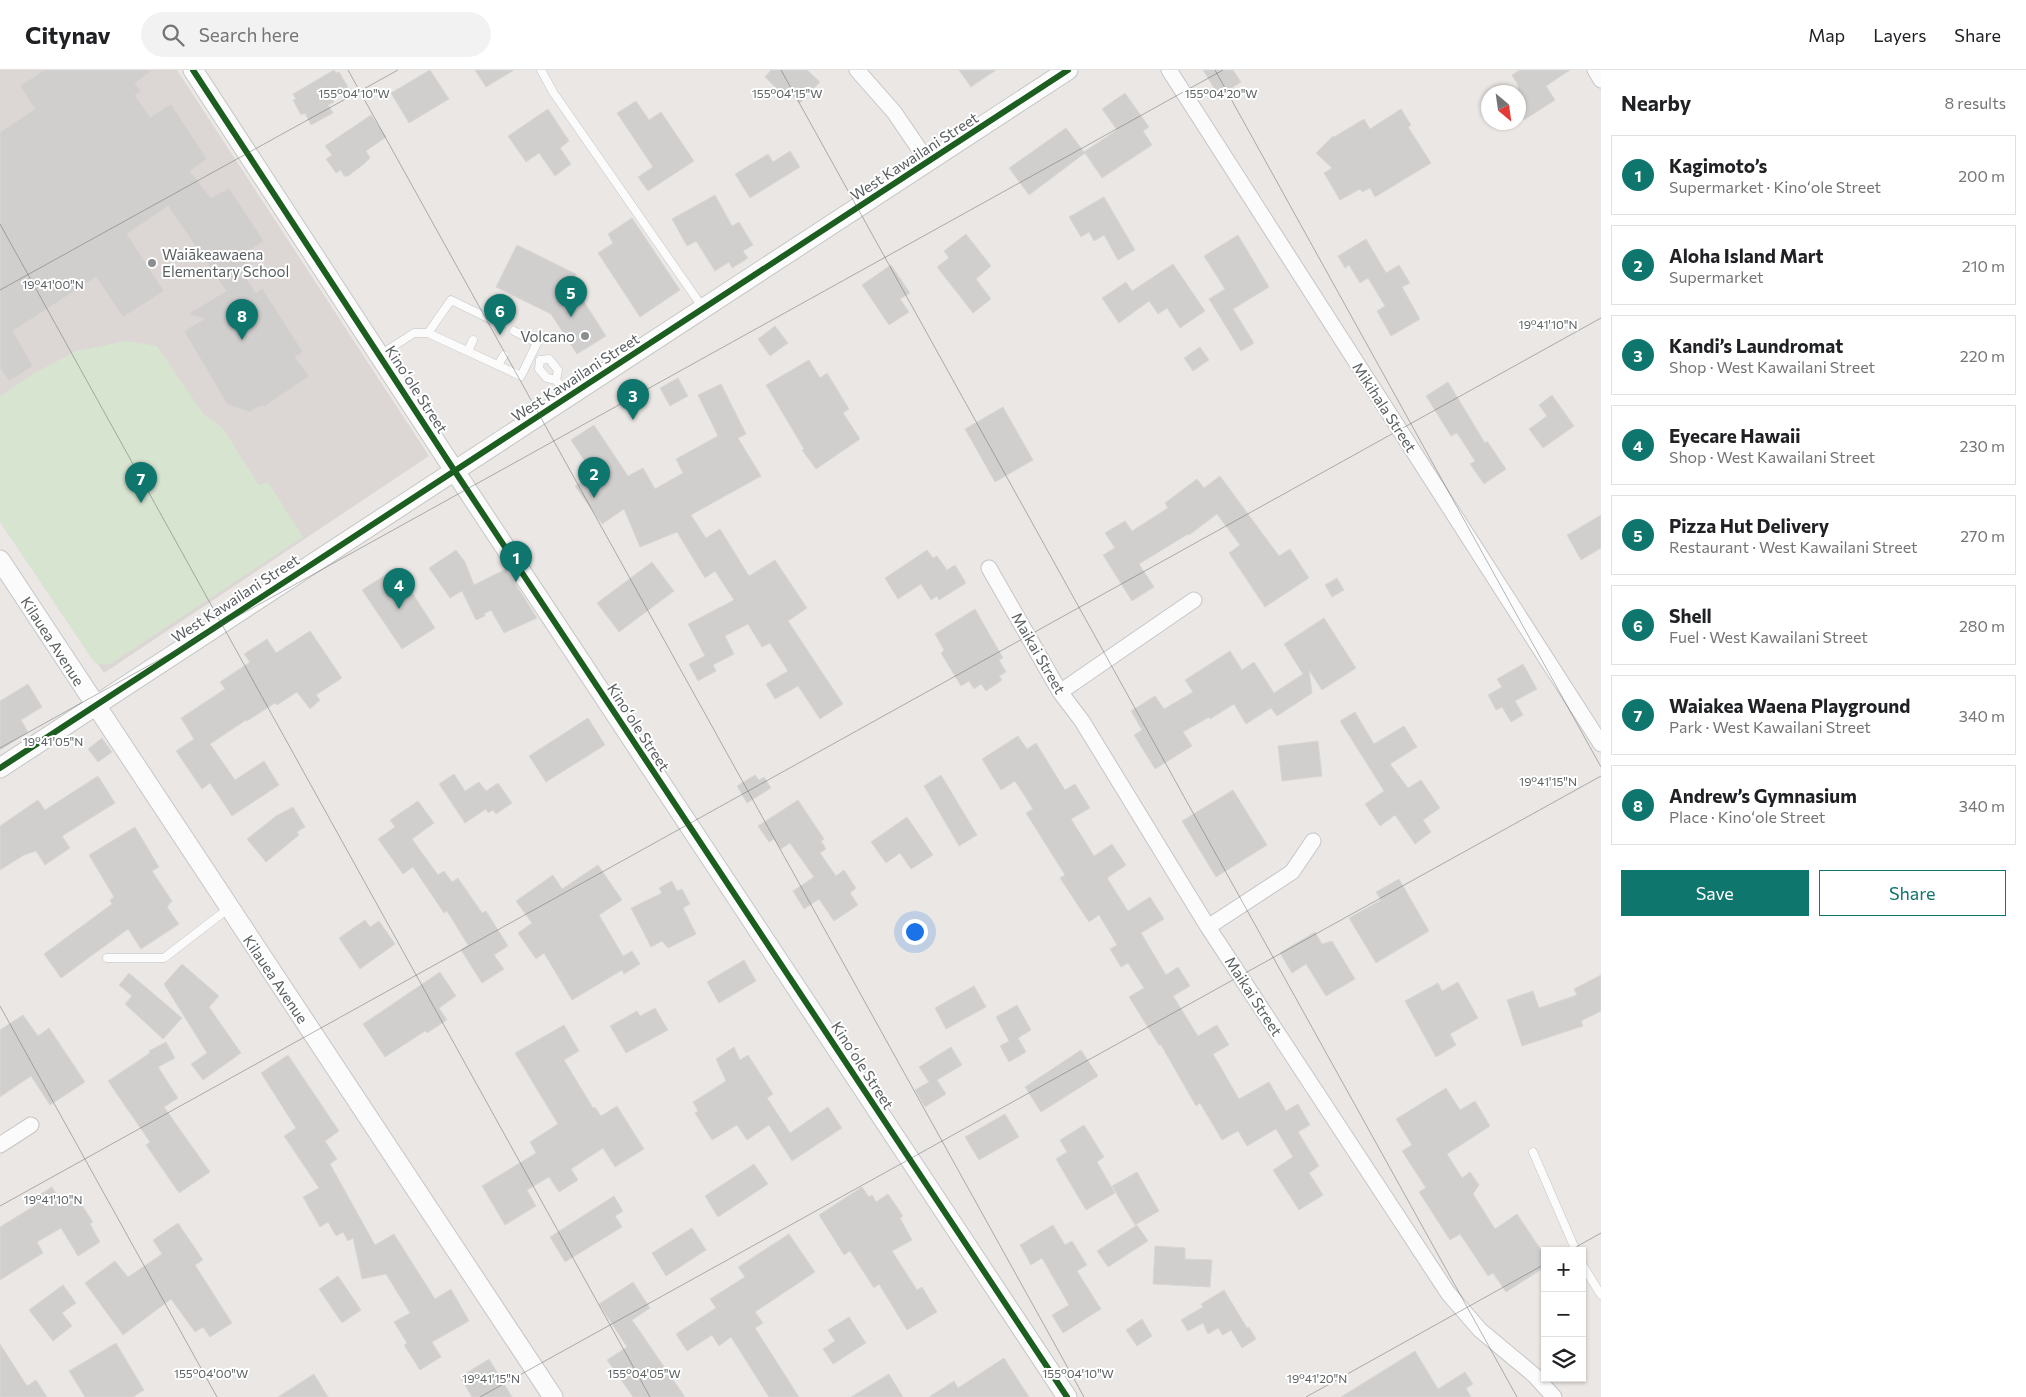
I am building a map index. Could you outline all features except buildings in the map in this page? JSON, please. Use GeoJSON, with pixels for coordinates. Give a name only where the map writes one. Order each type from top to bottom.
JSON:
{"type":"FeatureCollection","features":[{"type":"Feature","properties":{"kind":"street","name":"Kinoʻole Street"},"geometry":{"type":"LineString","coordinates":[[193,70],[454,470],[1067,1397]]}},
{"type":"Feature","properties":{"kind":"street"},"geometry":{"type":"LineString","coordinates":[[858,70],[894,112],[928,162]]}},
{"type":"Feature","properties":{"kind":"street","name":"West Kawailani Street"},"geometry":{"type":"LineString","coordinates":[[0,768],[1068,70]]}},
{"type":"Feature","properties":{"kind":"street","name":"Mikihala Street"},"geometry":{"type":"LineString","coordinates":[[1169,70],[1601,744]]}},
{"type":"Feature","properties":{"kind":"street"},"geometry":{"type":"LineString","coordinates":[[1595,70],[1601,80]]}},
{"type":"Feature","properties":{"kind":"street","name":"Kilauea Avenue"},"geometry":{"type":"LineString","coordinates":[[0,560],[553,1397]]}},
{"type":"Feature","properties":{"kind":"street","name":"Maikai Street"},"geometry":{"type":"LineString","coordinates":[[989,568],[1060,692],[1082,721],[1208,928],[1457,1305],[1480,1330],[1534,1375],[1554,1397]]}},
{"type":"Feature","properties":{"kind":"street"},"geometry":{"type":"LineString","coordinates":[[1060,692],[1194,600]]}},
{"type":"Feature","properties":{"kind":"street"},"geometry":{"type":"LineString","coordinates":[[1208,928],[1292,872],[1314,842]]}},
{"type":"Feature","properties":{"kind":"street"},"geometry":{"type":"LineString","coordinates":[[0,1145],[31,1125]]}},
{"type":"Feature","properties":{"kind":"lane"},"geometry":{"type":"LineString","coordinates":[[541,70],[554,92],[704,309]]}},
{"type":"Feature","properties":{"kind":"lane"},"geometry":{"type":"LineString","coordinates":[[428,333],[451,300],[483,320],[502,325]]}},
{"type":"Feature","properties":{"kind":"lane"},"geometry":{"type":"LineString","coordinates":[[380,355],[414,332],[428,333],[521,376],[537,343],[515,334]]}},
{"type":"Feature","properties":{"kind":"lane"},"geometry":{"type":"LineString","coordinates":[[468,350],[473,340]]}},
{"type":"Feature","properties":{"kind":"lane"},"geometry":{"type":"LineString","coordinates":[[498,365],[504,355]]}},
{"type":"Feature","properties":{"kind":"lane"},"geometry":{"type":"LineString","coordinates":[[531,356],[540,360],[549,359],[558,370],[556,380]]}},
{"type":"Feature","properties":{"kind":"lane"},"geometry":{"type":"LineString","coordinates":[[540,360],[539,369],[547,378],[556,380],[568,396]]}},
{"type":"Feature","properties":{"kind":"lane"},"geometry":{"type":"LineString","coordinates":[[107,958],[164,958],[229,908]]}},
{"type":"Feature","properties":{"kind":"lane"},"geometry":{"type":"LineString","coordinates":[[1533,1152],[1574,1247]]}},
{"type":"Feature","properties":{"kind":"lane"},"geometry":{"type":"LineString","coordinates":[[1586,1271],[1601,1295]]}},
{"type":"Feature","properties":{"kind":"shaded area","name":"Waiākeawaena Elementary School"},"geometry":{"type":"Polygon","coordinates":[[[0,70],[177,70],[429,456],[104,673],[0,522],[0,70]]]}},
{"type":"Feature","properties":{"kind":"green space"},"geometry":{"type":"Polygon","coordinates":[[[126,341],[157,346],[204,415],[222,427],[259,485],[268,482],[303,537],[110,664],[103,665],[94,662],[0,522],[0,396],[33,374],[76,351],[126,341]]]}},
{"type":"Feature","properties":{"kind":"cycle path"},"geometry":{"type":"LineString","coordinates":[[193,70],[454,470],[1067,1397]]}},
{"type":"Feature","properties":{"kind":"cycle path"},"geometry":{"type":"LineString","coordinates":[[0,768],[1068,70]]}},
{"type":"Feature","properties":{"kind":"place","name":"Waiākeawaena Elementary School"},"geometry":{"type":"Point","coordinates":[152,263]}},
{"type":"Feature","properties":{"kind":"place","name":"Pizza Hut Delivery"},"geometry":{"type":"Point","coordinates":[571,317]}},
{"type":"Feature","properties":{"kind":"place","name":"Shell"},"geometry":{"type":"Point","coordinates":[500,335]}},
{"type":"Feature","properties":{"kind":"place","name":"Volcano"},"geometry":{"type":"Point","coordinates":[585,336]}},
{"type":"Feature","properties":{"kind":"place","name":"Andrew’s Gymnasium"},"geometry":{"type":"Point","coordinates":[242,340]}},
{"type":"Feature","properties":{"kind":"place","name":"Kandi’s Laundromat"},"geometry":{"type":"Point","coordinates":[633,420]}},
{"type":"Feature","properties":{"kind":"place","name":"Aloha Island Mart"},"geometry":{"type":"Point","coordinates":[594,498]}},
{"type":"Feature","properties":{"kind":"place","name":"Waiakea Waena Playground"},"geometry":{"type":"Point","coordinates":[141,503]}},
{"type":"Feature","properties":{"kind":"place","name":"Kagimoto’s"},"geometry":{"type":"Point","coordinates":[516,582]}},
{"type":"Feature","properties":{"kind":"place","name":"Eyecare Hawaii"},"geometry":{"type":"Point","coordinates":[399,609]}}]}
